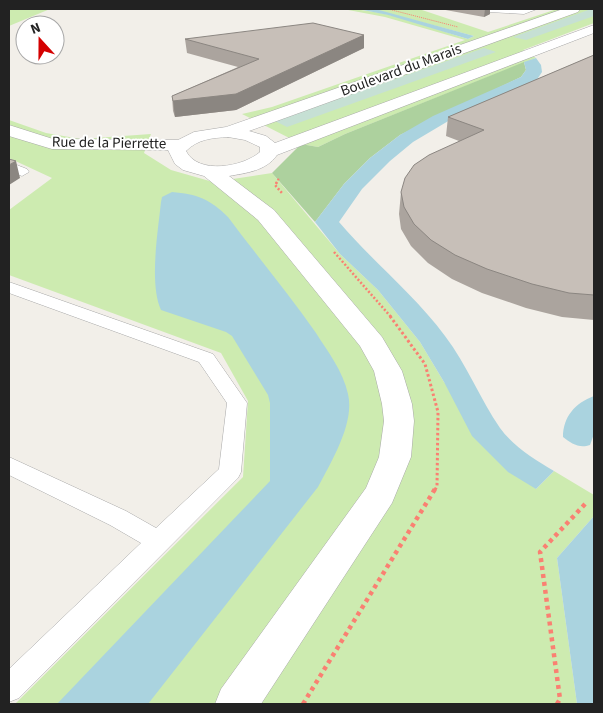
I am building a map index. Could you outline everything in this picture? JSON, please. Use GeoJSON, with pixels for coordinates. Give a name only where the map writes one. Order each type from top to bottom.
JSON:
{"type":"FeatureCollection","features":[{"type":"Feature","properties":{"kind":"street","name":"Boulevard du Marais"},"geometry":{"type":"LineString","coordinates":[[228,132],[574,9]]}},
{"type":"Feature","properties":{"kind":"street","name":"Boulevard du Marais"},"geometry":{"type":"LineString","coordinates":[[252,166],[260,162],[269,152],[594,29]]}},
{"type":"Feature","properties":{"kind":"street","name":"Rue de la Pierrette"},"geometry":{"type":"LineString","coordinates":[[9,130],[52,144],[181,145]]}},
{"type":"Feature","properties":{"kind":"street"},"geometry":{"type":"LineString","coordinates":[[269,152],[268,146],[263,140],[248,134],[228,132],[201,135],[181,145],[178,151],[178,158],[185,164],[210,171],[275,205]]}},
{"type":"Feature","properties":{"kind":"street"},"geometry":{"type":"LineString","coordinates":[[210,171],[239,170],[252,166],[275,205],[382,358],[394,389],[398,428],[395,457],[380,494],[236,704]]}},
{"type":"Feature","properties":{"kind":"lane"},"geometry":{"type":"LineString","coordinates":[[490,9],[524,11],[533,9]]}},
{"type":"Feature","properties":{"kind":"lane"},"geometry":{"type":"LineString","coordinates":[[9,166],[22,172]]}},
{"type":"Feature","properties":{"kind":"lane"},"geometry":{"type":"LineString","coordinates":[[9,688],[230,472],[237,403],[206,358],[13,295]]}},
{"type":"Feature","properties":{"kind":"lane"},"geometry":{"type":"LineString","coordinates":[[9,465],[118,518],[159,542]]}},
{"type":"Feature","properties":{"kind":"path"},"geometry":{"type":"LineString","coordinates":[[388,9],[493,37]]}},
{"type":"Feature","properties":{"kind":"path"},"geometry":{"type":"LineString","coordinates":[[275,205],[274,185],[283,170]]}},
{"type":"Feature","properties":{"kind":"path"},"geometry":{"type":"LineString","coordinates":[[303,704],[437,486],[438,412],[425,364],[385,309],[328,245]]}},
{"type":"Feature","properties":{"kind":"path"},"geometry":{"type":"LineString","coordinates":[[557,704],[560,699],[540,552],[586,503]]}},
{"type":"Feature","properties":{"kind":"green space"},"geometry":{"type":"Polygon","coordinates":[[[9,9],[50,9],[36,15],[15,15],[15,24],[9,26],[9,9]]]}},
{"type":"Feature","properties":{"kind":"green space"},"geometry":{"type":"Polygon","coordinates":[[[343,9],[390,15],[468,39],[474,36],[372,9],[419,9],[488,32],[557,9],[594,9],[594,23],[523,50],[536,58],[345,134],[318,147],[301,144],[242,114],[272,107],[465,40],[385,17],[343,9]]]}},
{"type":"Feature","properties":{"kind":"green space"},"geometry":{"type":"Polygon","coordinates":[[[594,9],[594,16],[526,40],[513,37],[594,9]]]}},
{"type":"Feature","properties":{"kind":"green space"},"geometry":{"type":"Polygon","coordinates":[[[484,48],[496,52],[287,127],[275,121],[484,48]]]}},
{"type":"Feature","properties":{"kind":"green space"},"geometry":{"type":"Polygon","coordinates":[[[524,62],[526,70],[521,77],[400,135],[370,158],[344,184],[315,222],[272,173],[301,144],[318,147],[345,134],[524,62]]]}},
{"type":"Feature","properties":{"kind":"green space"},"geometry":{"type":"Polygon","coordinates":[[[9,120],[46,133],[81,139],[151,134],[144,153],[171,170],[213,182],[272,173],[340,254],[378,290],[420,342],[444,382],[536,489],[554,471],[594,495],[594,516],[557,558],[577,704],[15,704],[243,477],[248,401],[221,353],[9,275],[9,210],[52,178],[9,158],[9,120]]]}},
{"type":"Feature","properties":{"kind":"water"},"geometry":{"type":"Polygon","coordinates":[[[358,9],[379,10],[474,36],[468,39],[388,15],[358,9]]]}},
{"type":"Feature","properties":{"kind":"water"},"geometry":{"type":"Polygon","coordinates":[[[536,58],[541,65],[542,72],[536,81],[450,120],[413,142],[390,161],[362,189],[339,222],[407,292],[445,336],[505,435],[525,452],[554,471],[536,489],[508,472],[472,436],[444,382],[420,342],[378,290],[340,254],[315,222],[344,184],[370,158],[400,135],[433,116],[521,77],[526,70],[524,62],[536,58]]]}},
{"type":"Feature","properties":{"kind":"water"},"geometry":{"type":"Polygon","coordinates":[[[172,192],[203,198],[228,217],[305,318],[335,362],[343,377],[348,394],[348,417],[341,442],[318,487],[148,704],[57,704],[270,481],[270,403],[268,395],[232,336],[226,332],[161,310],[157,299],[155,272],[161,202],[162,197],[172,192]]]}},
{"type":"Feature","properties":{"kind":"water"},"geometry":{"type":"Polygon","coordinates":[[[594,396],[594,434],[590,445],[575,445],[563,437],[565,423],[576,407],[594,396]]]}},
{"type":"Feature","properties":{"kind":"water"},"geometry":{"type":"Polygon","coordinates":[[[594,516],[594,704],[577,704],[557,558],[594,516]]]}},
{"type":"Feature","properties":{"kind":"building"},"geometry":{"type":"Polygon","coordinates":[[[313,23],[364,35],[236,94],[173,101],[172,96],[259,59],[185,39],[313,23]]]}},
{"type":"Feature","properties":{"kind":"building"},"geometry":{"type":"Polygon","coordinates":[[[594,55],[594,295],[569,293],[532,284],[487,269],[455,255],[431,240],[414,224],[404,207],[401,192],[405,178],[414,165],[429,155],[484,130],[448,117],[594,55]]]}},
{"type":"Feature","properties":{"kind":"building"},"geometry":{"type":"Polygon","coordinates":[[[9,159],[16,161],[9,165],[9,159]]]}}]}
